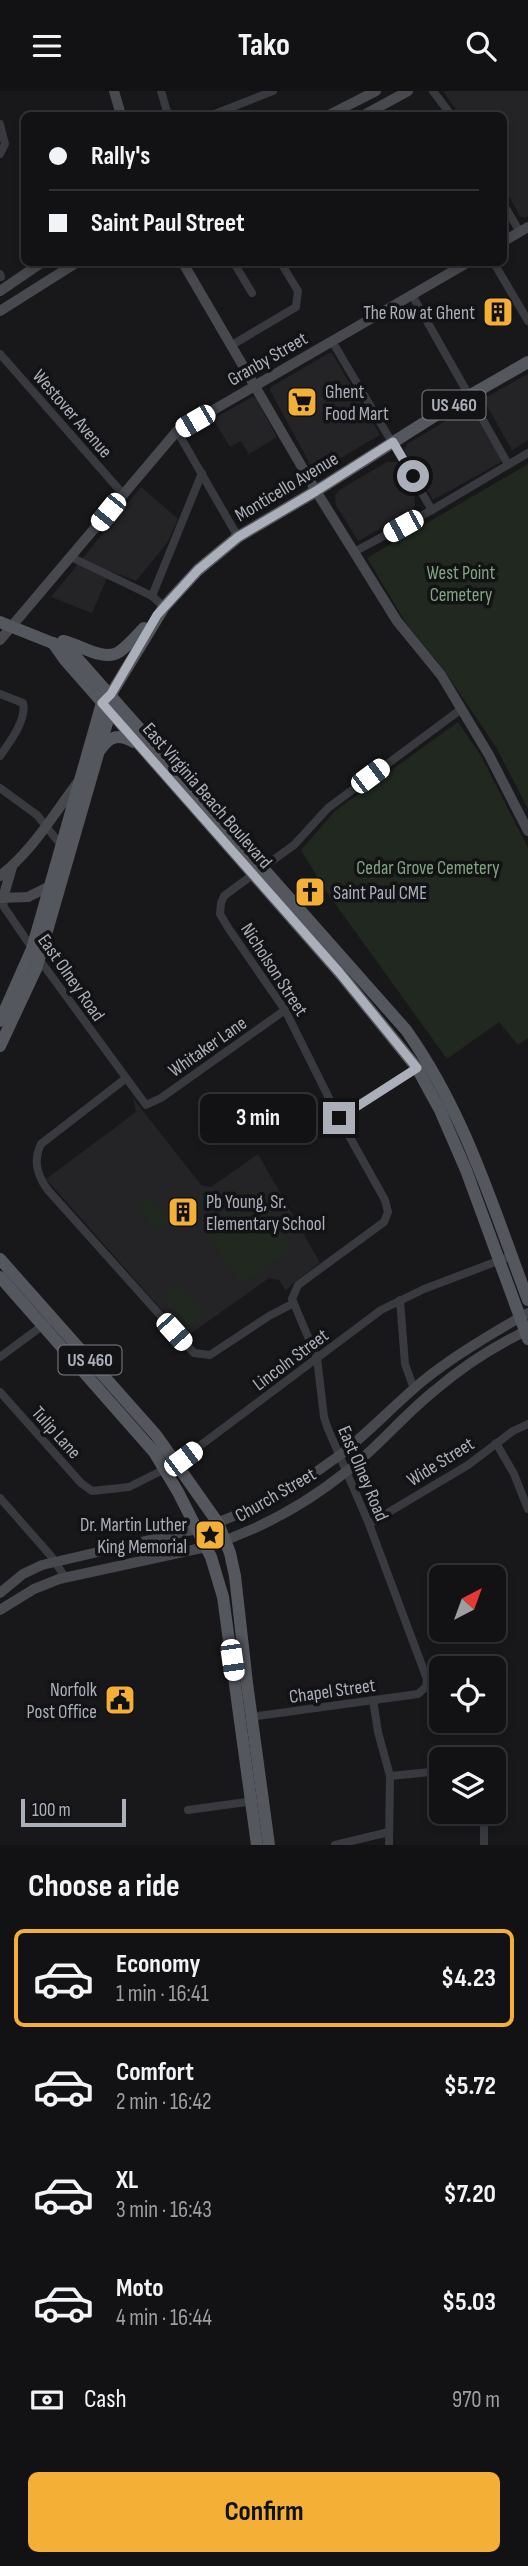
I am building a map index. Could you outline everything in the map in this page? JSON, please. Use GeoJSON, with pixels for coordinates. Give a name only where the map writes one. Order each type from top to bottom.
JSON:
{"type":"FeatureCollection","features":[{"type":"Feature","properties":{"kind":"main road"},"geometry":{"type":"LineString","coordinates":[[114,91],[120,112]]}},
{"type":"Feature","properties":{"kind":"main road"},"geometry":{"type":"LineString","coordinates":[[336,112],[376,91]]}},
{"type":"Feature","properties":{"kind":"main road"},"geometry":{"type":"LineString","coordinates":[[370,112],[408,91]]}},
{"type":"Feature","properties":{"kind":"main road"},"geometry":{"type":"LineString","coordinates":[[507,239],[524,230]]}},
{"type":"Feature","properties":{"kind":"main road"},"geometry":{"type":"LineString","coordinates":[[0,291],[37,266]]}},
{"type":"Feature","properties":{"kind":"main road"},"geometry":{"type":"LineString","coordinates":[[0,311],[71,266]]}},
{"type":"Feature","properties":{"kind":"main road"},"geometry":{"type":"LineString","coordinates":[[185,266],[316,491],[397,621],[441,675],[489,755],[528,831]]}},
{"type":"Feature","properties":{"kind":"main road","name":"Granby Street"},"geometry":{"type":"LineString","coordinates":[[0,640],[6,624],[71,557],[177,431],[462,266]]}},
{"type":"Feature","properties":{"kind":"main road","name":"Monticello Avenue"},"geometry":{"type":"LineString","coordinates":[[50,887],[78,782],[108,703],[160,611],[198,570],[238,537],[528,362]]}},
{"type":"Feature","properties":{"kind":"main road"},"geometry":{"type":"LineString","coordinates":[[48,640],[70,642],[101,654],[113,654],[119,652],[160,611]]}},
{"type":"Feature","properties":{"kind":"main road","name":"East Virginia Beach Boulevard"},"geometry":{"type":"LineString","coordinates":[[6,624],[70,650],[138,744],[252,876],[391,1012],[459,1119],[524,1315],[527,1333]]}},
{"type":"Feature","properties":{"kind":"main road","name":"Monticello Avenue"},"geometry":{"type":"LineString","coordinates":[[61,878],[98,752],[108,703]]}},
{"type":"Feature","properties":{"kind":"main road","name":"East Virginia Beach Boulevard"},"geometry":{"type":"LineString","coordinates":[[108,703],[264,868],[344,968]]}},
{"type":"Feature","properties":{"kind":"main road"},"geometry":{"type":"LineString","coordinates":[[98,752],[110,738],[118,736],[138,744]]}},
{"type":"Feature","properties":{"kind":"main road","name":"Monticello Avenue"},"geometry":{"type":"LineString","coordinates":[[0,876],[40,837],[78,782]]}},
{"type":"Feature","properties":{"kind":"main road"},"geometry":{"type":"LineString","coordinates":[[12,867],[2,898],[28,897],[50,887],[61,878]]}},
{"type":"Feature","properties":{"kind":"main road","name":"US 460"},"geometry":{"type":"LineString","coordinates":[[0,1046],[19,1010],[61,878]]}},
{"type":"Feature","properties":{"kind":"main road","name":"US 460"},"geometry":{"type":"LineString","coordinates":[[0,1021],[36,955],[50,887]]}},
{"type":"Feature","properties":{"kind":"main road","name":"East Virginia Beach Boulevard"},"geometry":{"type":"LineString","coordinates":[[505,1258],[528,1300]]}},
{"type":"Feature","properties":{"kind":"main road","name":"US 460"},"geometry":{"type":"LineString","coordinates":[[0,1259],[146,1442],[171,1466],[197,1529],[208,1546],[223,1597],[246,1717],[257,1800],[269,1845]]}},
{"type":"Feature","properties":{"kind":"main road","name":"US 460"},"geometry":{"type":"LineString","coordinates":[[0,1277],[48,1322]]}},
{"type":"Feature","properties":{"kind":"main road","name":"Church Street"},"geometry":{"type":"LineString","coordinates":[[0,1593],[27,1571],[55,1561],[215,1524],[279,1495],[340,1455],[424,1380],[462,1351],[524,1315]]}},
{"type":"Feature","properties":{"kind":"main road","name":"Church Street"},"geometry":{"type":"LineString","coordinates":[[0,1610],[34,1589],[65,1577],[226,1541],[294,1507],[347,1471],[433,1391],[474,1360],[527,1333]]}},
{"type":"Feature","properties":{"kind":"main road"},"geometry":{"type":"LineString","coordinates":[[171,1466],[182,1484],[215,1524]]}},
{"type":"Feature","properties":{"kind":"main road","name":"US 460"},"geometry":{"type":"LineString","coordinates":[[215,1524],[226,1541],[241,1612],[246,1717]]}},
{"type":"Feature","properties":{"kind":"main road"},"geometry":{"type":"LineString","coordinates":[[208,1546],[226,1572],[234,1600],[241,1612]]}},
{"type":"Feature","properties":{"kind":"main road","name":"US 460"},"geometry":{"type":"LineString","coordinates":[[257,1800],[257,1845]]}},
{"type":"Feature","properties":{"kind":"street"},"geometry":{"type":"LineString","coordinates":[[161,91],[167,112]]}},
{"type":"Feature","properties":{"kind":"street"},"geometry":{"type":"LineString","coordinates":[[220,112],[273,91]]}},
{"type":"Feature","properties":{"kind":"street"},"geometry":{"type":"LineString","coordinates":[[433,91],[449,112]]}},
{"type":"Feature","properties":{"kind":"street"},"geometry":{"type":"LineString","coordinates":[[0,124],[5,144],[0,154]]}},
{"type":"Feature","properties":{"kind":"street"},"geometry":{"type":"LineString","coordinates":[[507,209],[524,230]]}},
{"type":"Feature","properties":{"kind":"street"},"geometry":{"type":"LineString","coordinates":[[236,266],[252,293]]}},
{"type":"Feature","properties":{"kind":"street"},"geometry":{"type":"LineString","coordinates":[[232,345],[296,307],[298,291],[283,266]]}},
{"type":"Feature","properties":{"kind":"street"},"geometry":{"type":"LineString","coordinates":[[496,266],[528,321]]}},
{"type":"Feature","properties":{"kind":"street"},"geometry":{"type":"LineString","coordinates":[[412,295],[508,464]]}},
{"type":"Feature","properties":{"kind":"street"},"geometry":{"type":"LineString","coordinates":[[332,341],[432,510]]}},
{"type":"Feature","properties":{"kind":"street","name":"Westover Avenue"},"geometry":{"type":"LineString","coordinates":[[0,353],[123,494]]}},
{"type":"Feature","properties":{"kind":"street"},"geometry":{"type":"LineString","coordinates":[[177,431],[238,537]]}},
{"type":"Feature","properties":{"kind":"street"},"geometry":{"type":"LineString","coordinates":[[354,552],[528,453]]}},
{"type":"Feature","properties":{"kind":"street"},"geometry":{"type":"LineString","coordinates":[[152,596],[202,473]]}},
{"type":"Feature","properties":{"kind":"street"},"geometry":{"type":"LineString","coordinates":[[71,557],[152,596],[160,611]]}},
{"type":"Feature","properties":{"kind":"street"},"geometry":{"type":"LineString","coordinates":[[0,694],[23,703],[24,709],[13,737],[0,756]]}},
{"type":"Feature","properties":{"kind":"street"},"geometry":{"type":"LineString","coordinates":[[252,876],[295,845],[328,808],[460,710]]}},
{"type":"Feature","properties":{"kind":"street"},"geometry":{"type":"LineString","coordinates":[[0,788],[37,815],[61,845]]}},
{"type":"Feature","properties":{"kind":"street","name":"Nicholson Street"},"geometry":{"type":"LineString","coordinates":[[252,876],[224,896],[220,914],[285,1010],[339,1118],[385,1200],[388,1212],[384,1222],[295,1289],[292,1304]]}},
{"type":"Feature","properties":{"kind":"street","name":"East Olney Road"},"geometry":{"type":"LineString","coordinates":[[2,898],[4,907],[36,955],[146,1105]]}},
{"type":"Feature","properties":{"kind":"street","name":"Whitaker Lane"},"geometry":{"type":"LineString","coordinates":[[146,1105],[161,1098],[285,1010]]}},
{"type":"Feature","properties":{"kind":"street"},"geometry":{"type":"LineString","coordinates":[[339,1118],[422,1064]]}},
{"type":"Feature","properties":{"kind":"street"},"geometry":{"type":"LineString","coordinates":[[125,1079],[41,1144],[37,1169],[47,1189],[194,1353],[210,1355],[292,1304]]}},
{"type":"Feature","properties":{"kind":"street","name":"Lincoln Street"},"geometry":{"type":"LineString","coordinates":[[92,1491],[128,1487],[171,1466],[381,1310],[505,1258]]}},
{"type":"Feature","properties":{"kind":"street"},"geometry":{"type":"LineString","coordinates":[[400,1300],[405,1363],[414,1389]]}},
{"type":"Feature","properties":{"kind":"street","name":"East Olney Road"},"geometry":{"type":"LineString","coordinates":[[292,1304],[317,1358],[324,1417],[369,1524],[427,1679],[426,1687]]}},
{"type":"Feature","properties":{"kind":"street"},"geometry":{"type":"LineString","coordinates":[[0,1357],[48,1322]]}},
{"type":"Feature","properties":{"kind":"street"},"geometry":{"type":"LineString","coordinates":[[424,1380],[433,1391]]}},
{"type":"Feature","properties":{"kind":"street","name":"Tulip Lane"},"geometry":{"type":"LineString","coordinates":[[0,1392],[80,1483],[92,1491]]}},
{"type":"Feature","properties":{"kind":"street","name":"Wide Street"},"geometry":{"type":"LineString","coordinates":[[369,1524],[468,1465],[496,1443],[528,1424]]}},
{"type":"Feature","properties":{"kind":"street"},"geometry":{"type":"LineString","coordinates":[[496,1443],[514,1474],[528,1509]]}},
{"type":"Feature","properties":{"kind":"street"},"geometry":{"type":"LineString","coordinates":[[0,1498],[55,1561],[65,1577]]}},
{"type":"Feature","properties":{"kind":"street","name":"Chapel Street"},"geometry":{"type":"LineString","coordinates":[[246,1717],[418,1694],[426,1687]]}},
{"type":"Feature","properties":{"kind":"street"},"geometry":{"type":"LineString","coordinates":[[373,1700],[378,1732],[390,1776],[389,1845]]}},
{"type":"Feature","properties":{"kind":"street"},"geometry":{"type":"LineString","coordinates":[[390,1776],[429,1772]]}},
{"type":"Feature","properties":{"kind":"street"},"geometry":{"type":"LineString","coordinates":[[188,1810],[257,1800]]}},
{"type":"Feature","properties":{"kind":"street"},"geometry":{"type":"LineString","coordinates":[[484,1824],[484,1845]]}},
{"type":"Feature","properties":{"kind":"street"},"geometry":{"type":"LineString","coordinates":[[335,1845],[389,1832]]}},
{"type":"Feature","properties":{"kind":"shaded area"},"geometry":{"type":"Polygon","coordinates":[[[443,91],[528,91],[528,216],[525,218],[520,216],[507,193],[507,112],[458,112],[443,91]]]}},
{"type":"Feature","properties":{"kind":"shaded area"},"geometry":{"type":"Polygon","coordinates":[[[332,353],[380,435],[320,470],[311,466],[270,390],[332,353]]]}},
{"type":"Feature","properties":{"kind":"shaded area"},"geometry":{"type":"Polygon","coordinates":[[[528,374],[528,440],[512,450],[483,399],[528,374]]]}},
{"type":"Feature","properties":{"kind":"shaded area"},"geometry":{"type":"Polygon","coordinates":[[[252,397],[256,399],[277,437],[249,454],[241,441],[230,447],[213,419],[252,397]]]}},
{"type":"Feature","properties":{"kind":"shaded area"},"geometry":{"type":"Polygon","coordinates":[[[466,409],[473,412],[503,461],[433,500],[404,450],[407,444],[466,409]]]}},
{"type":"Feature","properties":{"kind":"shaded area"},"geometry":{"type":"Polygon","coordinates":[[[387,462],[397,462],[414,494],[415,505],[411,511],[358,541],[336,505],[335,496],[339,490],[387,462]]]}},
{"type":"Feature","properties":{"kind":"shaded area"},"geometry":{"type":"Polygon","coordinates":[[[141,487],[178,519],[167,543],[136,581],[110,571],[92,613],[51,597],[141,487]]]}},
{"type":"Feature","properties":{"kind":"shaded area"},"geometry":{"type":"Polygon","coordinates":[[[133,1098],[201,1185],[211,1187],[258,1154],[320,1263],[286,1291],[279,1280],[269,1278],[186,1337],[46,1179],[136,1112],[133,1098]]]}},
{"type":"Feature","properties":{"kind":"green space","name":"West Point Cemetery"},"geometry":{"type":"Polygon","coordinates":[[[528,464],[528,809],[496,747],[444,670],[406,623],[367,558],[528,464]]]}},
{"type":"Feature","properties":{"kind":"green space","name":"Cedar Grove Cemetery"},"geometry":{"type":"Polygon","coordinates":[[[458,722],[481,756],[528,848],[528,1038],[518,1045],[499,1022],[447,1059],[326,891],[301,850],[335,811],[458,722]]]}},
{"type":"Feature","properties":{"kind":"green space"},"geometry":{"type":"Polygon","coordinates":[[[254,1190],[291,1246],[289,1252],[241,1284],[202,1226],[254,1190]]]}},
{"type":"Feature","properties":{"kind":"green space"},"geometry":{"type":"Polygon","coordinates":[[[149,1197],[169,1220],[157,1231],[137,1207],[149,1197]]]}},
{"type":"Feature","properties":{"kind":"green space"},"geometry":{"type":"Polygon","coordinates":[[[179,1284],[205,1313],[190,1327],[164,1297],[179,1284]]]}},
{"type":"Feature","properties":{"kind":"place","name":"The Row at Ghent"},"geometry":{"type":"Point","coordinates":[498,312]}},
{"type":"Feature","properties":{"kind":"place","name":"Ghent Food Mart"},"geometry":{"type":"Point","coordinates":[302,402]}},
{"type":"Feature","properties":{"kind":"place","name":"Saint Paul CME"},"geometry":{"type":"Point","coordinates":[310,892]}},
{"type":"Feature","properties":{"kind":"place","name":"Pb Young, Sr. Elementary School"},"geometry":{"type":"Point","coordinates":[183,1212]}},
{"type":"Feature","properties":{"kind":"place","name":"Dr. Martin Luther King Memorial"},"geometry":{"type":"Point","coordinates":[210,1535]}},
{"type":"Feature","properties":{"kind":"place","name":"Norfolk Post Office"},"geometry":{"type":"Point","coordinates":[120,1700]}},
{"type":"Feature","properties":{"kind":"route"},"geometry":{"type":"LineString","coordinates":[[339,1118],[417,1068],[339,972],[102,703],[111,694],[157,615],[198,570],[238,537],[393,442],[413,476]]}}]}
